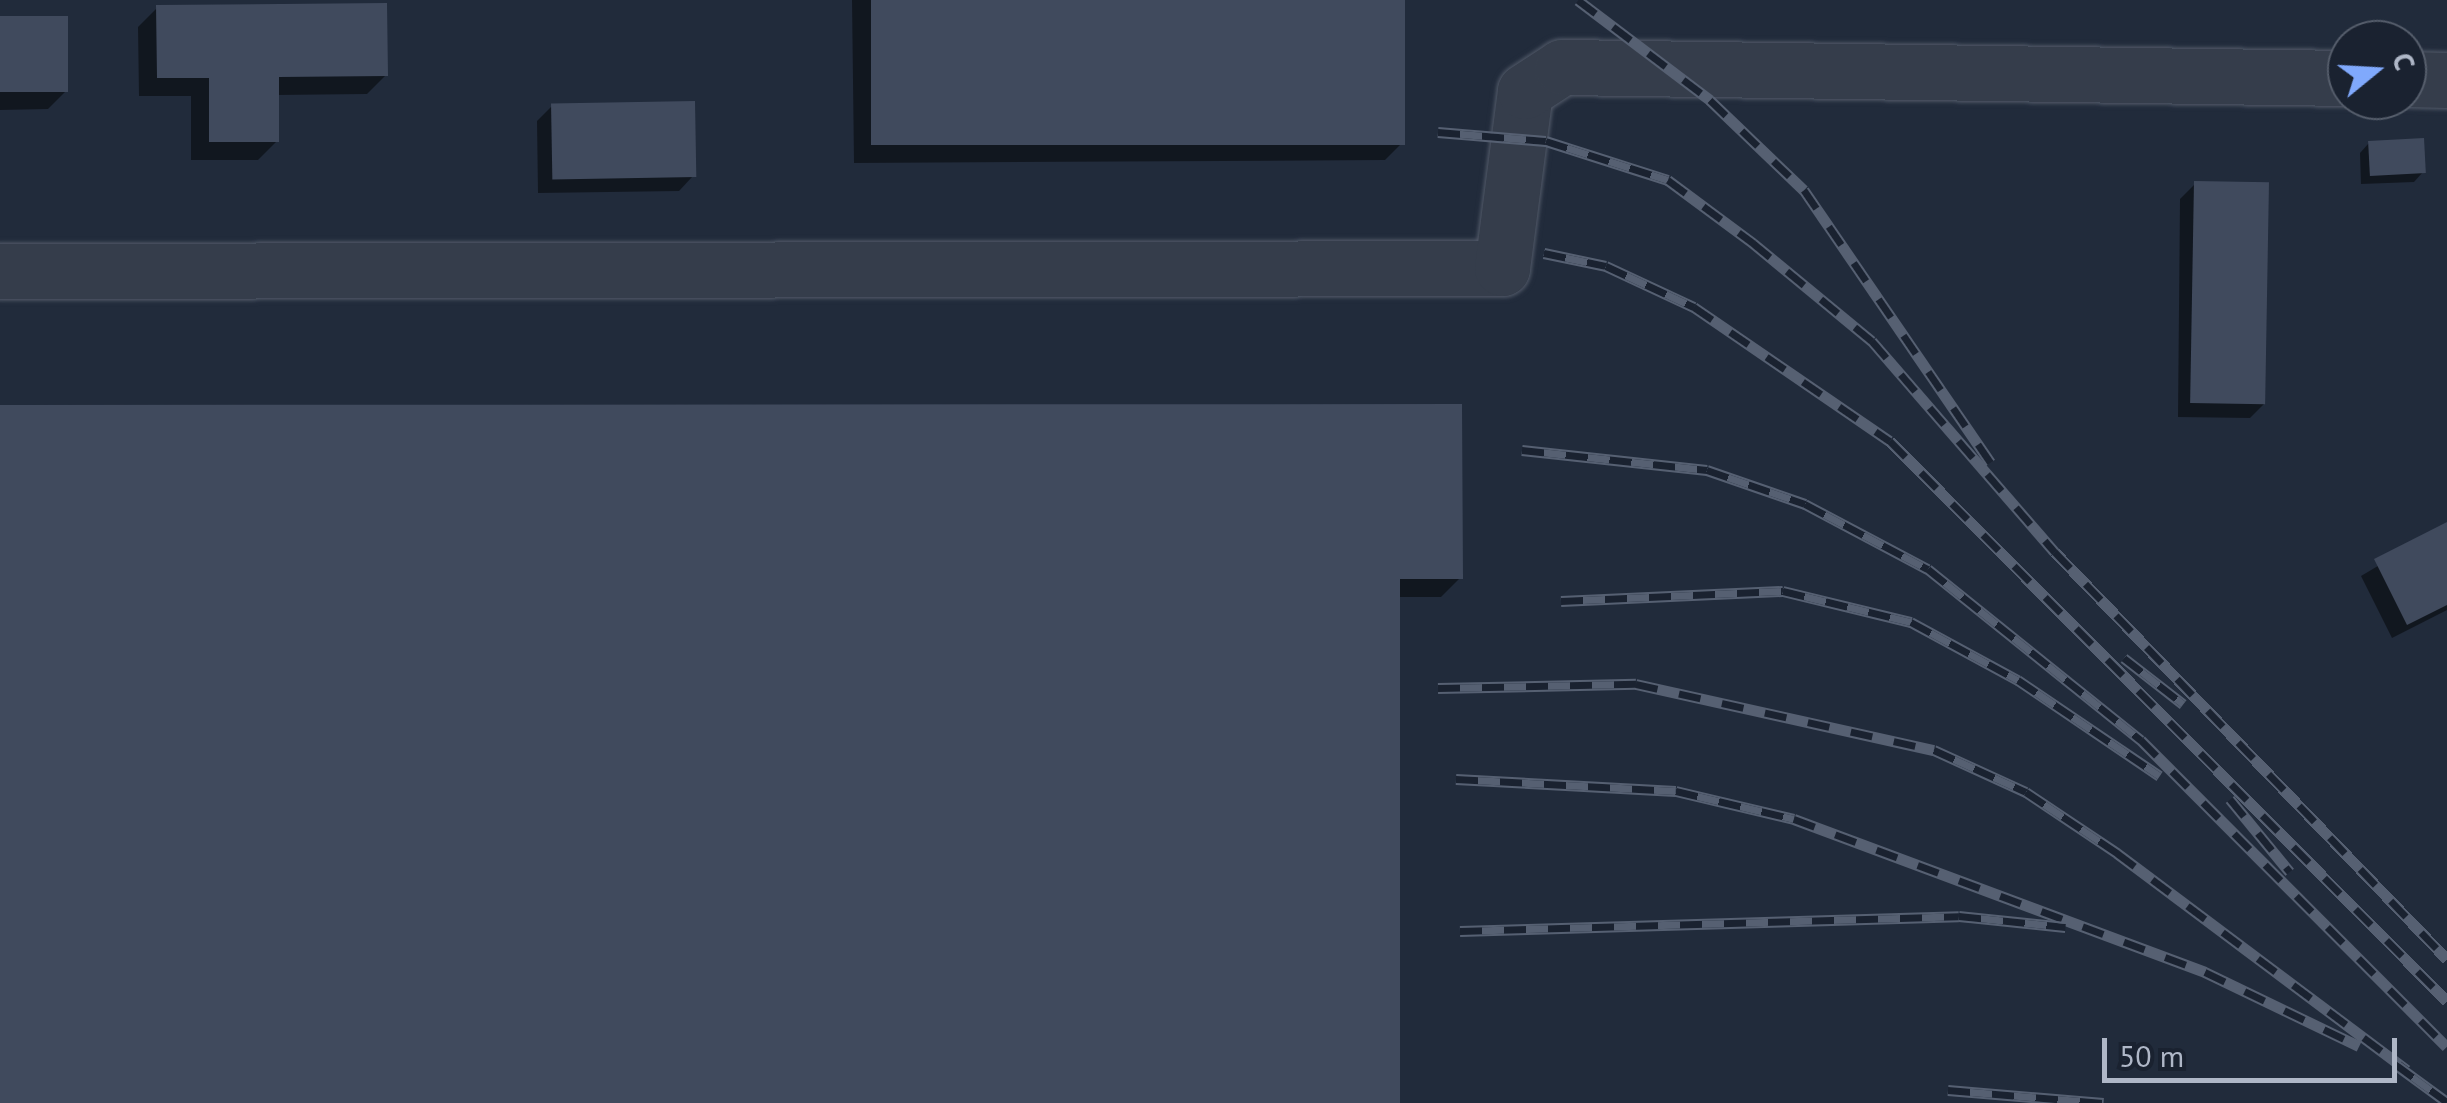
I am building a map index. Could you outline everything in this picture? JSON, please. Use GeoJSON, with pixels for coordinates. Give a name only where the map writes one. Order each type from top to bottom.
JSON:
{"type":"FeatureCollection","features":[{"type":"Feature","properties":{"kind":"lane"},"geometry":{"type":"LineString","coordinates":[[0,271],[1502,268],[1525,90],[1562,67],[2327,78]]}},
{"type":"Feature","properties":{"kind":"building"},"geometry":{"type":"Polygon","coordinates":[[[871,0],[1405,0],[1405,145],[871,145],[871,0]]]}},
{"type":"Feature","properties":{"kind":"building"},"geometry":{"type":"Polygon","coordinates":[[[387,3],[388,76],[279,77],[279,142],[209,142],[209,78],[157,78],[156,5],[387,3]]]}},
{"type":"Feature","properties":{"kind":"building"},"geometry":{"type":"Polygon","coordinates":[[[0,16],[68,16],[68,92],[0,92],[0,16]]]}},
{"type":"Feature","properties":{"kind":"building"},"geometry":{"type":"Polygon","coordinates":[[[695,101],[696,177],[552,180],[551,104],[695,101]]]}},
{"type":"Feature","properties":{"kind":"building"},"geometry":{"type":"Polygon","coordinates":[[[2424,138],[2426,173],[2370,176],[2368,141],[2424,138]]]}},
{"type":"Feature","properties":{"kind":"building"},"geometry":{"type":"Polygon","coordinates":[[[2194,181],[2269,182],[2265,404],[2190,403],[2194,181]]]}},
{"type":"Feature","properties":{"kind":"building"},"geometry":{"type":"Polygon","coordinates":[[[1462,404],[1463,579],[1400,579],[1400,1103],[0,1103],[0,405],[1462,404]]]}},
{"type":"Feature","properties":{"kind":"building"},"geometry":{"type":"Polygon","coordinates":[[[2447,522],[2447,605],[2407,625],[2374,559],[2447,522]]]}},
{"type":"Feature","properties":{"kind":"railway"},"geometry":{"type":"LineString","coordinates":[[1578,0],[1710,100],[1804,190],[1990,462]]}},
{"type":"Feature","properties":{"kind":"railway"},"geometry":{"type":"LineString","coordinates":[[1438,132],[1546,141],[1668,180],[1753,243],[1872,341],[2055,552],[2447,959]]}},
{"type":"Feature","properties":{"kind":"railway"},"geometry":{"type":"LineString","coordinates":[[1544,253],[1606,266],[1694,307],[1890,441],[2447,1001]]}},
{"type":"Feature","properties":{"kind":"railway"},"geometry":{"type":"LineString","coordinates":[[1522,450],[1707,470],[1805,504],[1928,569],[2141,740],[2447,1047]]}},
{"type":"Feature","properties":{"kind":"railway"},"geometry":{"type":"LineString","coordinates":[[1561,601],[1783,591],[1911,622],[2018,680],[2160,776]]}},
{"type":"Feature","properties":{"kind":"railway"},"geometry":{"type":"LineString","coordinates":[[2124,658],[2183,704]]}},
{"type":"Feature","properties":{"kind":"railway"},"geometry":{"type":"LineString","coordinates":[[1438,688],[1636,684],[1934,750],[2026,792],[2117,853],[2407,1070]]}},
{"type":"Feature","properties":{"kind":"railway"},"geometry":{"type":"LineString","coordinates":[[1456,779],[1676,791],[1794,819],[2205,972],[2359,1046]]}},
{"type":"Feature","properties":{"kind":"railway"},"geometry":{"type":"LineString","coordinates":[[2230,799],[2290,872]]}},
{"type":"Feature","properties":{"kind":"railway"},"geometry":{"type":"LineString","coordinates":[[1460,931],[1959,916],[2065,927]]}},
{"type":"Feature","properties":{"kind":"railway"},"geometry":{"type":"LineString","coordinates":[[2395,1064],[2447,1102]]}},
{"type":"Feature","properties":{"kind":"railway"},"geometry":{"type":"LineString","coordinates":[[1948,1090],[2103,1103]]}}]}
